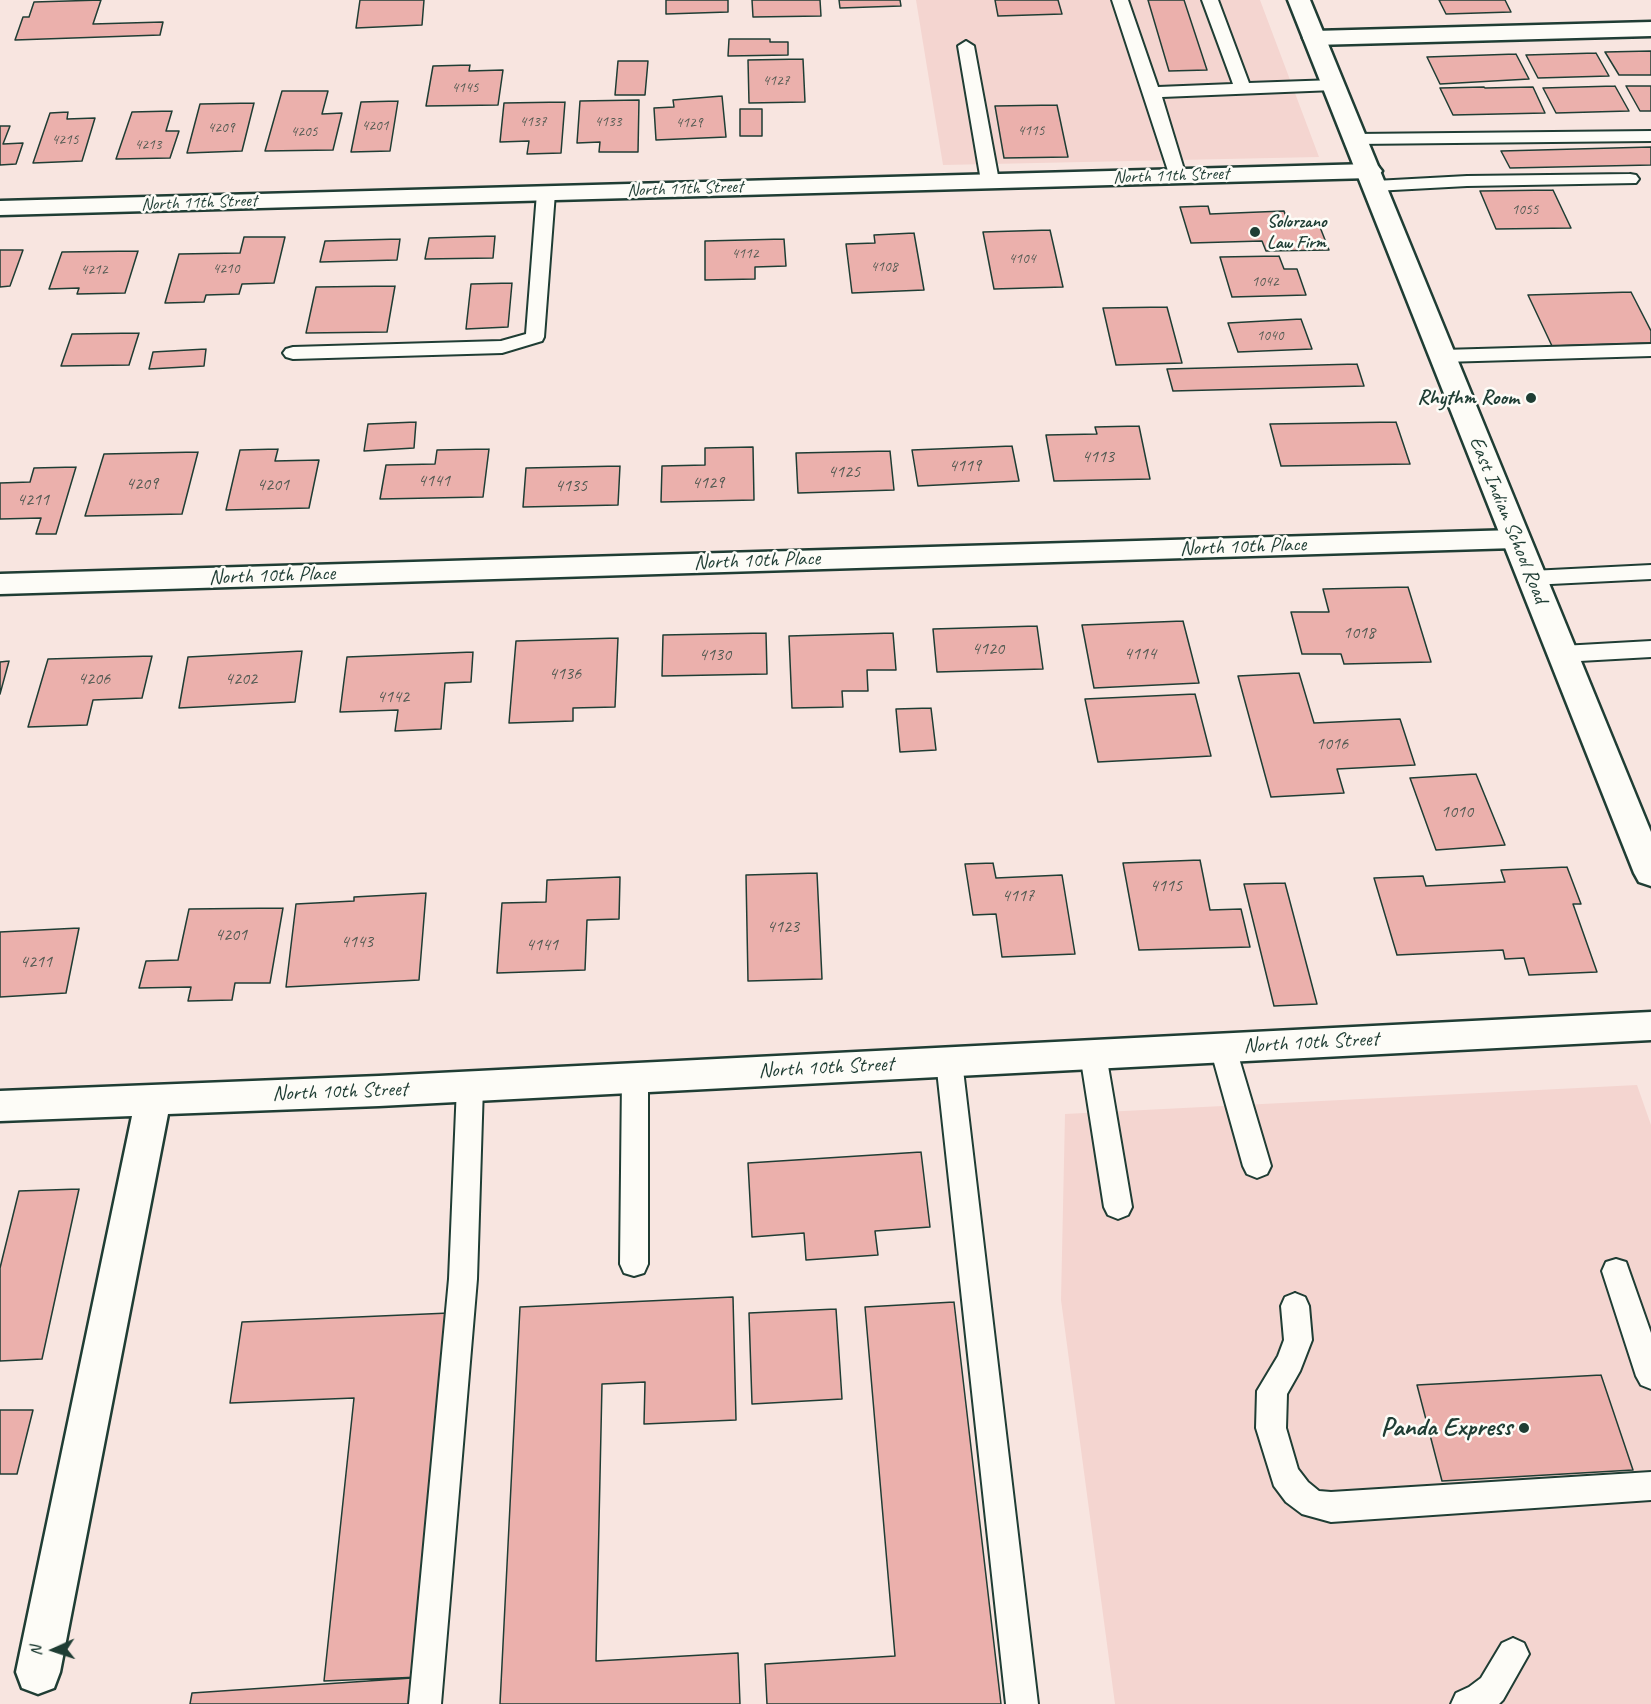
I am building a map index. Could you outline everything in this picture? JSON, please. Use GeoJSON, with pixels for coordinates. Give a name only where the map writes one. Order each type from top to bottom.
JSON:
{"type":"FeatureCollection","features":[{"type":"Feature","properties":{"kind":"street","name":"East Indian School Road"},"geometry":{"type":"LineString","coordinates":[[1299,0],[1562,654],[1645,844],[1651,873]]}},
{"type":"Feature","properties":{"kind":"street"},"geometry":{"type":"LineString","coordinates":[[1314,38],[1651,29]]}},
{"type":"Feature","properties":{"kind":"street","name":"North 11th Street"},"geometry":{"type":"LineString","coordinates":[[0,208],[1177,176],[1372,178]]}},
{"type":"Feature","properties":{"kind":"street","name":"North 10th Place"},"geometry":{"type":"LineString","coordinates":[[0,584],[1515,538]]}},
{"type":"Feature","properties":{"kind":"street","name":"North 10th Street"},"geometry":{"type":"LineString","coordinates":[[0,1106],[470,1086],[1651,1026]]}},
{"type":"Feature","properties":{"kind":"street"},"geometry":{"type":"LineString","coordinates":[[38,1672],[153,1100]]}},
{"type":"Feature","properties":{"kind":"lane"},"geometry":{"type":"LineString","coordinates":[[1120,0],[1152,92],[1177,176]]}},
{"type":"Feature","properties":{"kind":"lane"},"geometry":{"type":"LineString","coordinates":[[1210,0],[1243,88]]}},
{"type":"Feature","properties":{"kind":"lane"},"geometry":{"type":"LineString","coordinates":[[966,46],[990,181]]}},
{"type":"Feature","properties":{"kind":"lane"},"geometry":{"type":"LineString","coordinates":[[1152,92],[1334,85]]}},
{"type":"Feature","properties":{"kind":"lane"},"geometry":{"type":"LineString","coordinates":[[1356,139],[1651,136]]}},
{"type":"Feature","properties":{"kind":"lane"},"geometry":{"type":"LineString","coordinates":[[1372,178],[1467,182],[1630,179]]}},
{"type":"Feature","properties":{"kind":"lane"},"geometry":{"type":"LineString","coordinates":[[293,353],[502,347],[535,337],[546,193]]}},
{"type":"Feature","properties":{"kind":"lane"},"geometry":{"type":"LineString","coordinates":[[1443,356],[1651,350]]}},
{"type":"Feature","properties":{"kind":"lane"},"geometry":{"type":"LineString","coordinates":[[1532,578],[1651,572]]}},
{"type":"Feature","properties":{"kind":"lane"},"geometry":{"type":"LineString","coordinates":[[1562,654],[1651,649]]}},
{"type":"Feature","properties":{"kind":"lane"},"geometry":{"type":"LineString","coordinates":[[1223,1048],[1257,1166]]}},
{"type":"Feature","properties":{"kind":"lane"},"geometry":{"type":"LineString","coordinates":[[1093,1054],[1118,1207]]}},
{"type":"Feature","properties":{"kind":"lane"},"geometry":{"type":"LineString","coordinates":[[949,1061],[1022,1704]]}},
{"type":"Feature","properties":{"kind":"lane"},"geometry":{"type":"LineString","coordinates":[[634,1264],[635,1078]]}},
{"type":"Feature","properties":{"kind":"lane"},"geometry":{"type":"LineString","coordinates":[[425,1704],[463,1279],[470,1086]]}},
{"type":"Feature","properties":{"kind":"lane"},"geometry":{"type":"LineString","coordinates":[[1616,1271],[1651,1376]]}},
{"type":"Feature","properties":{"kind":"lane"},"geometry":{"type":"LineString","coordinates":[[1295,1306],[1298,1340],[1290,1362],[1272,1391],[1271,1428],[1285,1476],[1297,1492],[1313,1503],[1331,1507],[1651,1486]]}},
{"type":"Feature","properties":{"kind":"lane"},"geometry":{"type":"LineString","coordinates":[[1467,1704],[1478,1701],[1492,1689],[1513,1654]]}},
{"type":"Feature","properties":{"kind":"shaded area"},"geometry":{"type":"Polygon","coordinates":[[[916,0],[1260,0],[1319,157],[943,165],[916,0]]]}},
{"type":"Feature","properties":{"kind":"shaded area"},"geometry":{"type":"Polygon","coordinates":[[[1637,1085],[1651,1125],[1651,1704],[1115,1704],[1061,1300],[1065,1114],[1637,1085]]]}},
{"type":"Feature","properties":{"kind":"building"},"geometry":{"type":"Polygon","coordinates":[[[101,0],[93,24],[163,22],[160,35],[15,40],[23,17],[29,17],[34,2],[101,0]]]}},
{"type":"Feature","properties":{"kind":"building"},"geometry":{"type":"Polygon","coordinates":[[[360,0],[424,0],[422,25],[356,28],[360,0]]]}},
{"type":"Feature","properties":{"kind":"building"},"geometry":{"type":"Polygon","coordinates":[[[666,0],[728,0],[728,12],[666,14],[666,0]]]}},
{"type":"Feature","properties":{"kind":"building"},"geometry":{"type":"Polygon","coordinates":[[[752,0],[820,0],[821,16],[753,17],[752,0]]]}},
{"type":"Feature","properties":{"kind":"building"},"geometry":{"type":"Polygon","coordinates":[[[839,0],[900,0],[901,6],[840,8],[839,0]]]}},
{"type":"Feature","properties":{"kind":"building"},"geometry":{"type":"Polygon","coordinates":[[[995,0],[1058,0],[1062,14],[998,16],[995,0]]]}},
{"type":"Feature","properties":{"kind":"building"},"geometry":{"type":"Polygon","coordinates":[[[1148,0],[1184,0],[1207,70],[1169,71],[1148,0]]]}},
{"type":"Feature","properties":{"kind":"building"},"geometry":{"type":"Polygon","coordinates":[[[1439,0],[1505,0],[1511,12],[1446,14],[1439,0]]]}},
{"type":"Feature","properties":{"kind":"building"},"geometry":{"type":"Polygon","coordinates":[[[729,39],[770,39],[770,42],[788,42],[788,55],[728,56],[729,39]]]}},
{"type":"Feature","properties":{"kind":"building"},"geometry":{"type":"Polygon","coordinates":[[[1651,51],[1651,75],[1619,75],[1605,52],[1651,51]]]}},
{"type":"Feature","properties":{"kind":"building"},"geometry":{"type":"Polygon","coordinates":[[[1596,53],[1609,76],[1538,78],[1526,55],[1596,53]]]}},
{"type":"Feature","properties":{"kind":"building"},"geometry":{"type":"Polygon","coordinates":[[[1516,54],[1529,79],[1440,84],[1427,57],[1516,54]]]}},
{"type":"Feature","properties":{"kind":"building"},"geometry":{"type":"Polygon","coordinates":[[[803,59],[805,102],[749,103],[748,60],[803,59]]]}},
{"type":"Feature","properties":{"kind":"building"},"geometry":{"type":"Polygon","coordinates":[[[618,61],[648,61],[645,95],[615,95],[618,61]]]}},
{"type":"Feature","properties":{"kind":"building"},"geometry":{"type":"Polygon","coordinates":[[[470,65],[469,71],[503,70],[498,105],[426,106],[433,66],[470,65]]]}},
{"type":"Feature","properties":{"kind":"building"},"geometry":{"type":"Polygon","coordinates":[[[1615,86],[1629,111],[1556,113],[1543,88],[1615,86]]]}},
{"type":"Feature","properties":{"kind":"building"},"geometry":{"type":"Polygon","coordinates":[[[1626,86],[1651,86],[1651,111],[1640,111],[1626,86]]]}},
{"type":"Feature","properties":{"kind":"building"},"geometry":{"type":"Polygon","coordinates":[[[1533,87],[1545,113],[1453,115],[1440,88],[1533,87]]]}},
{"type":"Feature","properties":{"kind":"building"},"geometry":{"type":"Polygon","coordinates":[[[282,91],[328,91],[322,114],[342,113],[333,150],[265,151],[282,91]]]}},
{"type":"Feature","properties":{"kind":"building"},"geometry":{"type":"Polygon","coordinates":[[[722,96],[726,137],[656,140],[654,108],[674,107],[673,100],[722,96]]]}},
{"type":"Feature","properties":{"kind":"building"},"geometry":{"type":"Polygon","coordinates":[[[639,100],[638,152],[599,152],[600,142],[577,143],[580,101],[639,100]]]}},
{"type":"Feature","properties":{"kind":"building"},"geometry":{"type":"Polygon","coordinates":[[[398,101],[390,151],[351,152],[361,102],[398,101]]]}},
{"type":"Feature","properties":{"kind":"building"},"geometry":{"type":"Polygon","coordinates":[[[565,102],[561,153],[527,154],[529,141],[500,142],[504,103],[565,102]]]}},
{"type":"Feature","properties":{"kind":"building"},"geometry":{"type":"Polygon","coordinates":[[[254,103],[242,151],[187,153],[200,104],[254,103]]]}},
{"type":"Feature","properties":{"kind":"building"},"geometry":{"type":"Polygon","coordinates":[[[1057,105],[1068,157],[1004,158],[995,106],[1057,105]]]}},
{"type":"Feature","properties":{"kind":"building"},"geometry":{"type":"Polygon","coordinates":[[[740,109],[762,109],[762,136],[740,136],[740,109]]]}},
{"type":"Feature","properties":{"kind":"building"},"geometry":{"type":"Polygon","coordinates":[[[172,111],[166,131],[179,131],[170,158],[116,159],[132,112],[172,111]]]}},
{"type":"Feature","properties":{"kind":"building"},"geometry":{"type":"Polygon","coordinates":[[[68,112],[67,119],[95,118],[82,161],[33,163],[50,113],[68,112]]]}},
{"type":"Feature","properties":{"kind":"building"},"geometry":{"type":"Polygon","coordinates":[[[0,126],[10,126],[3,144],[23,143],[16,164],[0,165],[0,126]]]}},
{"type":"Feature","properties":{"kind":"building"},"geometry":{"type":"Polygon","coordinates":[[[1651,147],[1651,165],[1510,168],[1501,151],[1651,147]]]}},
{"type":"Feature","properties":{"kind":"building"},"geometry":{"type":"Polygon","coordinates":[[[1553,190],[1571,228],[1496,229],[1480,191],[1553,190]]]}},
{"type":"Feature","properties":{"kind":"building","name":"Solorzano Law Firm"},"geometry":{"type":"Polygon","coordinates":[[[1208,206],[1210,214],[1284,211],[1288,223],[1318,222],[1329,250],[1266,251],[1262,241],[1191,243],[1180,207],[1208,206]]]}},
{"type":"Feature","properties":{"kind":"building"},"geometry":{"type":"Polygon","coordinates":[[[1050,230],[1063,287],[994,289],[983,232],[1050,230]]]}},
{"type":"Feature","properties":{"kind":"building"},"geometry":{"type":"Polygon","coordinates":[[[914,233],[924,290],[852,293],[846,244],[875,243],[874,235],[914,233]]]}},
{"type":"Feature","properties":{"kind":"building"},"geometry":{"type":"Polygon","coordinates":[[[495,236],[493,258],[425,259],[429,238],[495,236]]]}},
{"type":"Feature","properties":{"kind":"building"},"geometry":{"type":"Polygon","coordinates":[[[244,237],[285,237],[274,283],[242,284],[239,294],[206,295],[204,302],[165,303],[179,254],[240,253],[244,237]]]}},
{"type":"Feature","properties":{"kind":"building"},"geometry":{"type":"Polygon","coordinates":[[[400,239],[397,260],[320,262],[325,241],[400,239]]]}},
{"type":"Feature","properties":{"kind":"building"},"geometry":{"type":"Polygon","coordinates":[[[784,239],[786,266],[755,267],[755,279],[705,280],[705,241],[784,239]]]}},
{"type":"Feature","properties":{"kind":"building"},"geometry":{"type":"Polygon","coordinates":[[[0,250],[23,250],[10,286],[0,287],[0,250]]]}},
{"type":"Feature","properties":{"kind":"building"},"geometry":{"type":"Polygon","coordinates":[[[138,251],[125,293],[77,294],[79,288],[49,289],[62,252],[138,251]]]}},
{"type":"Feature","properties":{"kind":"building"},"geometry":{"type":"Polygon","coordinates":[[[1279,256],[1284,269],[1297,269],[1306,295],[1232,297],[1220,257],[1279,256]]]}},
{"type":"Feature","properties":{"kind":"building"},"geometry":{"type":"Polygon","coordinates":[[[512,283],[508,327],[466,329],[471,284],[512,283]]]}},
{"type":"Feature","properties":{"kind":"building"},"geometry":{"type":"Polygon","coordinates":[[[395,286],[387,332],[306,333],[316,287],[395,286]]]}},
{"type":"Feature","properties":{"kind":"building"},"geometry":{"type":"Polygon","coordinates":[[[1631,292],[1651,331],[1651,343],[1552,346],[1528,295],[1631,292]]]}},
{"type":"Feature","properties":{"kind":"building"},"geometry":{"type":"Polygon","coordinates":[[[1167,307],[1182,363],[1116,365],[1103,308],[1167,307]]]}},
{"type":"Feature","properties":{"kind":"building"},"geometry":{"type":"Polygon","coordinates":[[[1301,319],[1312,349],[1238,352],[1228,323],[1301,319]]]}},
{"type":"Feature","properties":{"kind":"building"},"geometry":{"type":"Polygon","coordinates":[[[139,333],[129,365],[61,366],[72,334],[139,333]]]}},
{"type":"Feature","properties":{"kind":"building"},"geometry":{"type":"Polygon","coordinates":[[[206,349],[204,366],[149,369],[153,352],[206,349]]]}},
{"type":"Feature","properties":{"kind":"building"},"geometry":{"type":"Polygon","coordinates":[[[1357,364],[1364,386],[1173,391],[1167,369],[1357,364]]]}},
{"type":"Feature","properties":{"kind":"building"},"geometry":{"type":"Polygon","coordinates":[[[416,422],[414,448],[364,451],[368,424],[416,422]]]}},
{"type":"Feature","properties":{"kind":"building"},"geometry":{"type":"Polygon","coordinates":[[[1396,422],[1410,464],[1281,466],[1270,424],[1396,422]]]}},
{"type":"Feature","properties":{"kind":"building"},"geometry":{"type":"Polygon","coordinates":[[[1139,426],[1150,479],[1054,481],[1046,435],[1097,434],[1095,427],[1139,426]]]}},
{"type":"Feature","properties":{"kind":"building"},"geometry":{"type":"Polygon","coordinates":[[[1012,446],[1019,481],[918,486],[912,450],[1012,446]]]}},
{"type":"Feature","properties":{"kind":"building"},"geometry":{"type":"Polygon","coordinates":[[[753,447],[754,500],[661,502],[662,466],[705,465],[705,448],[753,447]]]}},
{"type":"Feature","properties":{"kind":"building"},"geometry":{"type":"Polygon","coordinates":[[[278,449],[275,461],[319,460],[309,508],[226,510],[240,450],[278,449]]]}},
{"type":"Feature","properties":{"kind":"building"},"geometry":{"type":"Polygon","coordinates":[[[489,449],[483,497],[380,499],[386,465],[435,464],[437,450],[489,449]]]}},
{"type":"Feature","properties":{"kind":"building"},"geometry":{"type":"Polygon","coordinates":[[[890,451],[894,490],[798,493],[796,453],[890,451]]]}},
{"type":"Feature","properties":{"kind":"building"},"geometry":{"type":"Polygon","coordinates":[[[198,452],[182,514],[85,516],[104,454],[198,452]]]}},
{"type":"Feature","properties":{"kind":"building"},"geometry":{"type":"Polygon","coordinates":[[[620,466],[618,505],[523,507],[526,468],[620,466]]]}},
{"type":"Feature","properties":{"kind":"building"},"geometry":{"type":"Polygon","coordinates":[[[76,467],[56,534],[36,534],[41,518],[0,519],[0,483],[30,482],[34,468],[76,467]]]}},
{"type":"Feature","properties":{"kind":"building"},"geometry":{"type":"Polygon","coordinates":[[[1408,587],[1431,662],[1344,664],[1341,654],[1302,654],[1291,612],[1329,612],[1323,589],[1408,587]]]}},
{"type":"Feature","properties":{"kind":"building"},"geometry":{"type":"Polygon","coordinates":[[[1183,621],[1199,683],[1094,688],[1082,625],[1183,621]]]}},
{"type":"Feature","properties":{"kind":"building"},"geometry":{"type":"Polygon","coordinates":[[[1037,626],[1043,669],[937,672],[933,629],[1037,626]]]}},
{"type":"Feature","properties":{"kind":"building"},"geometry":{"type":"Polygon","coordinates":[[[766,633],[767,674],[662,676],[663,635],[766,633]]]}},
{"type":"Feature","properties":{"kind":"building"},"geometry":{"type":"Polygon","coordinates":[[[893,633],[896,670],[867,670],[868,691],[842,691],[843,707],[792,708],[789,636],[893,633]]]}},
{"type":"Feature","properties":{"kind":"building"},"geometry":{"type":"Polygon","coordinates":[[[618,638],[615,707],[573,708],[573,721],[509,723],[516,641],[618,638]]]}},
{"type":"Feature","properties":{"kind":"building"},"geometry":{"type":"Polygon","coordinates":[[[302,651],[295,702],[179,708],[188,657],[302,651]]]}},
{"type":"Feature","properties":{"kind":"building"},"geometry":{"type":"Polygon","coordinates":[[[473,652],[471,682],[445,683],[441,729],[395,731],[398,710],[340,712],[347,657],[473,652]]]}},
{"type":"Feature","properties":{"kind":"building"},"geometry":{"type":"Polygon","coordinates":[[[152,656],[142,698],[93,700],[87,725],[28,727],[48,659],[152,656]]]}},
{"type":"Feature","properties":{"kind":"building"},"geometry":{"type":"Polygon","coordinates":[[[9,661],[0,694],[0,662],[9,661]]]}},
{"type":"Feature","properties":{"kind":"building"},"geometry":{"type":"Polygon","coordinates":[[[1299,673],[1314,723],[1400,719],[1415,765],[1337,769],[1344,793],[1271,797],[1238,676],[1299,673]]]}},
{"type":"Feature","properties":{"kind":"building"},"geometry":{"type":"Polygon","coordinates":[[[1195,694],[1211,756],[1098,762],[1085,699],[1195,694]]]}},
{"type":"Feature","properties":{"kind":"building"},"geometry":{"type":"Polygon","coordinates":[[[931,708],[936,750],[900,752],[896,709],[931,708]]]}},
{"type":"Feature","properties":{"kind":"building"},"geometry":{"type":"Polygon","coordinates":[[[1476,774],[1505,845],[1436,850],[1410,778],[1476,774]]]}},
{"type":"Feature","properties":{"kind":"building"},"geometry":{"type":"Polygon","coordinates":[[[1200,860],[1210,910],[1241,909],[1250,947],[1139,950],[1123,863],[1200,860]]]}},
{"type":"Feature","properties":{"kind":"building"},"geometry":{"type":"Polygon","coordinates":[[[993,863],[996,878],[1062,875],[1075,954],[1002,957],[996,914],[973,915],[965,864],[993,863]]]}},
{"type":"Feature","properties":{"kind":"building"},"geometry":{"type":"Polygon","coordinates":[[[1567,867],[1581,904],[1573,904],[1597,972],[1529,975],[1524,958],[1505,959],[1503,950],[1397,955],[1374,878],[1423,876],[1426,886],[1505,882],[1501,870],[1567,867]]]}},
{"type":"Feature","properties":{"kind":"building"},"geometry":{"type":"Polygon","coordinates":[[[817,873],[822,979],[748,981],[746,875],[817,873]]]}},
{"type":"Feature","properties":{"kind":"building"},"geometry":{"type":"Polygon","coordinates":[[[620,877],[619,919],[587,920],[585,970],[497,973],[502,903],[546,902],[547,880],[620,877]]]}},
{"type":"Feature","properties":{"kind":"building"},"geometry":{"type":"Polygon","coordinates":[[[1285,883],[1317,1004],[1274,1006],[1244,884],[1285,883]]]}},
{"type":"Feature","properties":{"kind":"building"},"geometry":{"type":"Polygon","coordinates":[[[426,893],[419,980],[286,987],[296,904],[354,901],[354,897],[426,893]]]}},
{"type":"Feature","properties":{"kind":"building"},"geometry":{"type":"Polygon","coordinates":[[[283,908],[270,983],[235,983],[232,1000],[188,1001],[191,987],[139,988],[146,961],[178,960],[189,909],[283,908]]]}},
{"type":"Feature","properties":{"kind":"building"},"geometry":{"type":"Polygon","coordinates":[[[79,928],[66,993],[0,997],[0,932],[79,928]]]}},
{"type":"Feature","properties":{"kind":"building"},"geometry":{"type":"Polygon","coordinates":[[[921,1152],[930,1227],[875,1231],[878,1255],[806,1260],[804,1233],[752,1237],[748,1163],[921,1152]]]}},
{"type":"Feature","properties":{"kind":"building"},"geometry":{"type":"Polygon","coordinates":[[[79,1189],[42,1359],[0,1361],[0,1268],[19,1191],[79,1189]]]}},
{"type":"Feature","properties":{"kind":"building"},"geometry":{"type":"Polygon","coordinates":[[[733,1297],[736,1420],[644,1424],[645,1382],[602,1384],[596,1661],[738,1653],[740,1704],[500,1704],[520,1307],[733,1297]]]}},
{"type":"Feature","properties":{"kind":"building"},"geometry":{"type":"Polygon","coordinates":[[[954,1302],[1001,1704],[767,1704],[765,1664],[895,1656],[865,1307],[954,1302]]]}},
{"type":"Feature","properties":{"kind":"building"},"geometry":{"type":"Polygon","coordinates":[[[836,1309],[842,1399],[752,1404],[749,1313],[836,1309]]]}},
{"type":"Feature","properties":{"kind":"building"},"geometry":{"type":"Polygon","coordinates":[[[449,1313],[420,1677],[324,1681],[354,1398],[230,1403],[242,1322],[449,1313]]]}},
{"type":"Feature","properties":{"kind":"building","name":"Panda Express"},"geometry":{"type":"Polygon","coordinates":[[[1601,1375],[1633,1470],[1442,1481],[1417,1385],[1601,1375]]]}},
{"type":"Feature","properties":{"kind":"building"},"geometry":{"type":"Polygon","coordinates":[[[0,1410],[33,1410],[17,1474],[0,1474],[0,1410]]]}},
{"type":"Feature","properties":{"kind":"building"},"geometry":{"type":"Polygon","coordinates":[[[412,1678],[410,1704],[190,1704],[192,1693],[412,1678]]]}},
{"type":"Feature","properties":{"kind":"place","name":"Solorzano Law Firm"},"geometry":{"type":"Point","coordinates":[1255,232]}},
{"type":"Feature","properties":{"kind":"place","name":"Rhythm Room"},"geometry":{"type":"Point","coordinates":[1531,398]}},
{"type":"Feature","properties":{"kind":"place","name":"Panda Express"},"geometry":{"type":"Point","coordinates":[1524,1428]}}]}
